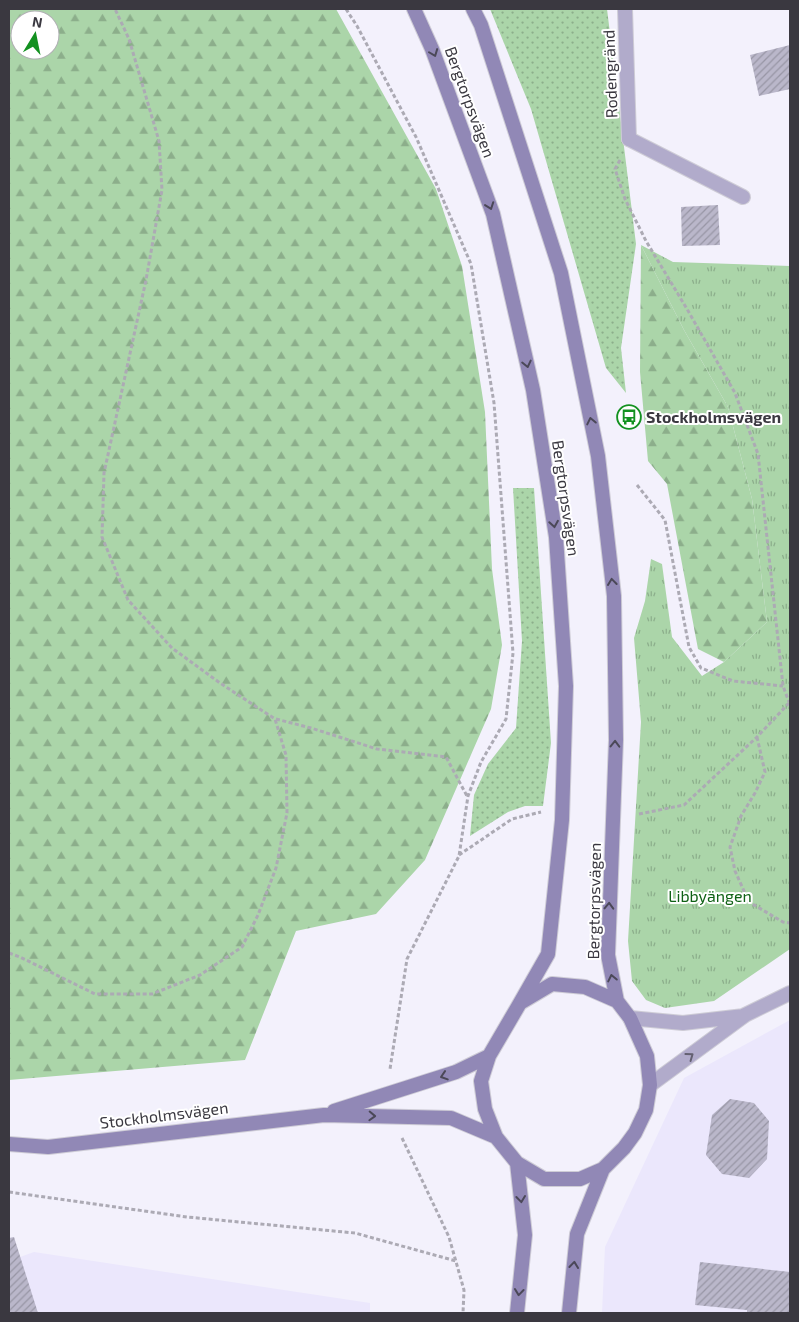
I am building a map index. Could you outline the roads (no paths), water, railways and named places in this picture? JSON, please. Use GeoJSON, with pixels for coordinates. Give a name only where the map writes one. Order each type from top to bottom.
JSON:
{"type":"FeatureCollection","features":[{"type":"Feature","properties":{"kind":"main road","name":"Bergtorpsvägen"},"geometry":{"type":"LineString","coordinates":[[414,9],[432,49],[493,214],[533,390],[556,537],[566,686],[562,820],[548,954],[489,1056],[481,1081],[484,1109],[496,1137]]}},
{"type":"Feature","properties":{"kind":"main road","name":"Bergtorpsvägen"},"geometry":{"type":"LineString","coordinates":[[472,9],[481,25],[560,273],[598,456],[614,596],[616,740],[608,955],[617,1002]]}},
{"type":"Feature","properties":{"kind":"main road"},"geometry":{"type":"LineString","coordinates":[[496,1137],[517,1163],[544,1179],[580,1179],[602,1169],[624,1148],[646,1110],[650,1085],[647,1056],[630,1018],[617,1002],[585,987],[552,984],[520,1003]]}},
{"type":"Feature","properties":{"kind":"main road","name":"Stockholmsvägen"},"geometry":{"type":"LineString","coordinates":[[324,1114],[456,1072],[489,1056]]}},
{"type":"Feature","properties":{"kind":"main road","name":"Stockholmsvägen"},"geometry":{"type":"LineString","coordinates":[[9,1144],[48,1146],[324,1114],[451,1118],[496,1137]]}},
{"type":"Feature","properties":{"kind":"main road"},"geometry":{"type":"LineString","coordinates":[[516,1313],[525,1235],[517,1163]]}},
{"type":"Feature","properties":{"kind":"main road"},"geometry":{"type":"LineString","coordinates":[[568,1313],[577,1234],[602,1169]]}},
{"type":"Feature","properties":{"kind":"street","name":"Rodengränd"},"geometry":{"type":"LineString","coordinates":[[625,9],[629,139],[743,197]]}},
{"type":"Feature","properties":{"kind":"street"},"geometry":{"type":"LineString","coordinates":[[650,1085],[745,1016],[790,993]]}},
{"type":"Feature","properties":{"kind":"street"},"geometry":{"type":"LineString","coordinates":[[630,1018],[683,1023],[745,1016]]}},
{"type":"Feature","properties":{"kind":"place","name":"Stockholmsvägen"},"geometry":{"type":"Point","coordinates":[629,417]}},
{"type":"Feature","properties":{"kind":"park label","name":"Libbyängen"},"geometry":{"type":"Point","coordinates":[710,896]}}]}
